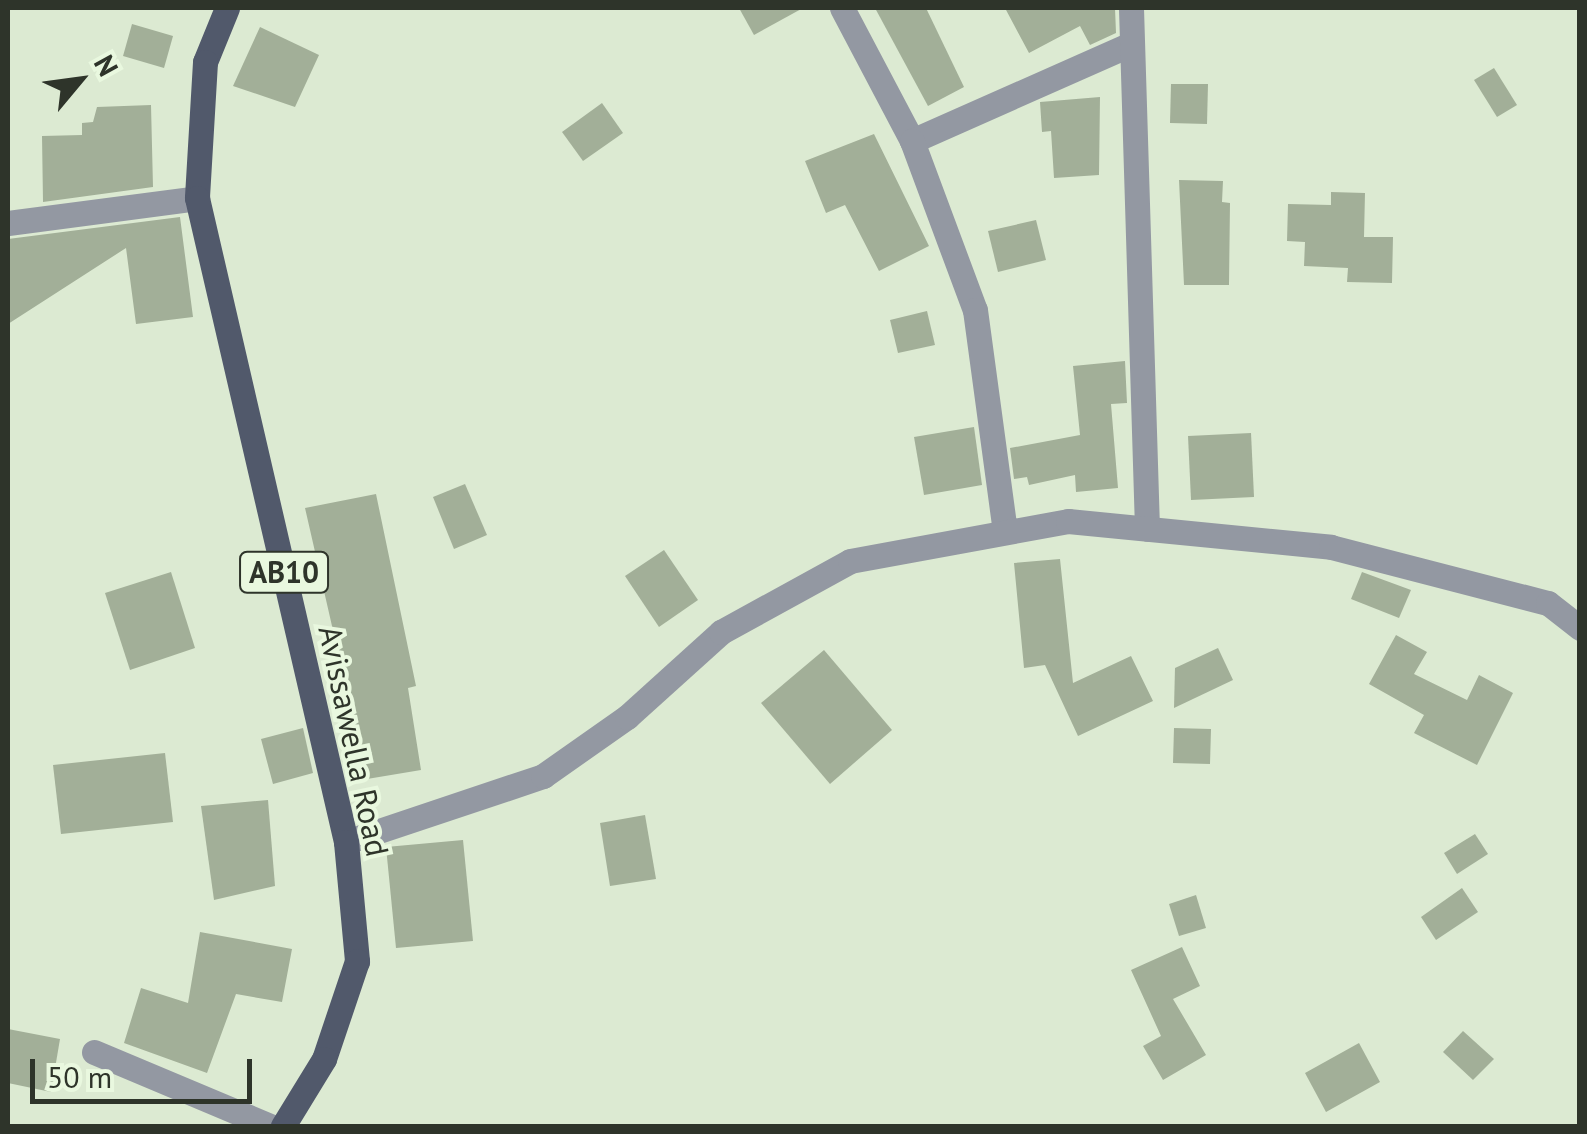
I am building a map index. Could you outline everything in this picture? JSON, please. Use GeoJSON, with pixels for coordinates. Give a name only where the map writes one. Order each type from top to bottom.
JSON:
{"type":"FeatureCollection","features":[{"type":"Feature","properties":{"kind":"main road","name":"Avissawella Road"},"geometry":{"type":"LineString","coordinates":[[227,8],[205,62],[197,198],[346,842],[357,961],[324,1059],[283,1126]]}},
{"type":"Feature","properties":{"kind":"street"},"geometry":{"type":"LineString","coordinates":[[842,8],[912,141],[974,310],[1005,532]]}},
{"type":"Feature","properties":{"kind":"street"},"geometry":{"type":"LineString","coordinates":[[1131,8],[1129,45],[1146,529]]}},
{"type":"Feature","properties":{"kind":"street"},"geometry":{"type":"LineString","coordinates":[[912,141],[1129,45]]}},
{"type":"Feature","properties":{"kind":"street"},"geometry":{"type":"LineString","coordinates":[[8,224],[197,198]]}},
{"type":"Feature","properties":{"kind":"street"},"geometry":{"type":"LineString","coordinates":[[346,842],[543,776],[627,717],[721,632],[850,561],[1068,521],[1331,548],[1548,602],[1580,628]]}},
{"type":"Feature","properties":{"kind":"street"},"geometry":{"type":"LineString","coordinates":[[94,1052],[270,1126]]}},
{"type":"Feature","properties":{"kind":"building"},"geometry":{"type":"Polygon","coordinates":[[[739,8],[803,8],[754,35],[739,8]]]}},
{"type":"Feature","properties":{"kind":"building"},"geometry":{"type":"Polygon","coordinates":[[[875,8],[926,8],[964,87],[928,106],[875,8]]]}},
{"type":"Feature","properties":{"kind":"building"},"geometry":{"type":"Polygon","coordinates":[[[1005,8],[1115,8],[1116,33],[1090,45],[1080,26],[1029,53],[1005,8]]]}},
{"type":"Feature","properties":{"kind":"building"},"geometry":{"type":"Polygon","coordinates":[[[132,24],[173,36],[164,68],[123,56],[132,24]]]}},
{"type":"Feature","properties":{"kind":"building"},"geometry":{"type":"Polygon","coordinates":[[[260,27],[319,55],[295,107],[233,86],[260,27]]]}},
{"type":"Feature","properties":{"kind":"building"},"geometry":{"type":"Polygon","coordinates":[[[1494,68],[1517,105],[1497,117],[1474,80],[1494,68]]]}},
{"type":"Feature","properties":{"kind":"building"},"geometry":{"type":"Polygon","coordinates":[[[1171,84],[1208,84],[1207,124],[1170,123],[1171,84]]]}},
{"type":"Feature","properties":{"kind":"building"},"geometry":{"type":"Polygon","coordinates":[[[1100,97],[1099,175],[1054,178],[1051,131],[1042,132],[1040,102],[1100,97]]]}},
{"type":"Feature","properties":{"kind":"building"},"geometry":{"type":"Polygon","coordinates":[[[602,103],[623,133],[583,161],[562,132],[602,103]]]}},
{"type":"Feature","properties":{"kind":"building"},"geometry":{"type":"Polygon","coordinates":[[[151,105],[153,187],[43,202],[42,136],[82,135],[82,123],[93,122],[97,107],[151,105]]]}},
{"type":"Feature","properties":{"kind":"building"},"geometry":{"type":"Polygon","coordinates":[[[874,134],[929,246],[879,271],[845,205],[826,213],[805,161],[874,134]]]}},
{"type":"Feature","properties":{"kind":"building"},"geometry":{"type":"Polygon","coordinates":[[[1179,180],[1223,181],[1222,202],[1230,203],[1229,285],[1184,285],[1179,180]]]}},
{"type":"Feature","properties":{"kind":"building"},"geometry":{"type":"Polygon","coordinates":[[[1331,192],[1365,193],[1364,237],[1393,237],[1392,283],[1347,282],[1348,268],[1304,266],[1305,242],[1287,241],[1288,204],[1331,205],[1331,192]]]}},
{"type":"Feature","properties":{"kind":"building"},"geometry":{"type":"Polygon","coordinates":[[[180,217],[193,317],[136,324],[126,248],[8,324],[8,239],[180,217]]]}},
{"type":"Feature","properties":{"kind":"building"},"geometry":{"type":"Polygon","coordinates":[[[1036,220],[1046,260],[998,272],[988,231],[1036,220]]]}},
{"type":"Feature","properties":{"kind":"building"},"geometry":{"type":"Polygon","coordinates":[[[927,311],[935,345],[898,353],[890,320],[927,311]]]}},
{"type":"Feature","properties":{"kind":"building"},"geometry":{"type":"Polygon","coordinates":[[[1125,361],[1127,403],[1111,404],[1118,488],[1076,492],[1075,475],[1029,485],[1027,477],[1014,479],[1010,448],[1080,435],[1073,366],[1125,361]]]}},
{"type":"Feature","properties":{"kind":"building"},"geometry":{"type":"Polygon","coordinates":[[[974,427],[982,485],[924,495],[914,437],[974,427]]]}},
{"type":"Feature","properties":{"kind":"building"},"geometry":{"type":"Polygon","coordinates":[[[1251,433],[1254,497],[1191,500],[1188,436],[1251,433]]]}},
{"type":"Feature","properties":{"kind":"building"},"geometry":{"type":"Polygon","coordinates":[[[465,484],[487,535],[454,549],[433,497],[465,484]]]}},
{"type":"Feature","properties":{"kind":"building"},"geometry":{"type":"Polygon","coordinates":[[[376,494],[416,686],[408,688],[421,770],[367,779],[305,508],[376,494]]]}},
{"type":"Feature","properties":{"kind":"building"},"geometry":{"type":"Polygon","coordinates":[[[664,550],[698,600],[659,627],[625,576],[664,550]]]}},
{"type":"Feature","properties":{"kind":"building"},"geometry":{"type":"Polygon","coordinates":[[[1060,559],[1073,683],[1131,656],[1153,701],[1078,736],[1045,665],[1024,668],[1014,563],[1060,559]]]}},
{"type":"Feature","properties":{"kind":"building"},"geometry":{"type":"Polygon","coordinates":[[[171,572],[195,648],[130,670],[105,593],[171,572]]]}},
{"type":"Feature","properties":{"kind":"building"},"geometry":{"type":"Polygon","coordinates":[[[1362,572],[1411,590],[1399,618],[1351,599],[1362,572]]]}},
{"type":"Feature","properties":{"kind":"building"},"geometry":{"type":"Polygon","coordinates":[[[1396,635],[1427,652],[1414,674],[1467,700],[1479,675],[1513,693],[1477,765],[1414,733],[1424,715],[1369,684],[1396,635]]]}},
{"type":"Feature","properties":{"kind":"building"},"geometry":{"type":"Polygon","coordinates":[[[1218,648],[1233,680],[1174,708],[1175,668],[1218,648]]]}},
{"type":"Feature","properties":{"kind":"building"},"geometry":{"type":"Polygon","coordinates":[[[824,650],[892,730],[830,784],[761,703],[824,650]]]}},
{"type":"Feature","properties":{"kind":"building"},"geometry":{"type":"Polygon","coordinates":[[[303,728],[313,773],[273,784],[261,739],[303,728]]]}},
{"type":"Feature","properties":{"kind":"building"},"geometry":{"type":"Polygon","coordinates":[[[1174,728],[1211,729],[1210,764],[1173,763],[1174,728]]]}},
{"type":"Feature","properties":{"kind":"building"},"geometry":{"type":"Polygon","coordinates":[[[165,753],[173,822],[61,834],[53,765],[165,753]]]}},
{"type":"Feature","properties":{"kind":"building"},"geometry":{"type":"Polygon","coordinates":[[[268,800],[275,886],[214,900],[201,806],[268,800]]]}},
{"type":"Feature","properties":{"kind":"building"},"geometry":{"type":"Polygon","coordinates":[[[645,815],[656,879],[610,886],[600,823],[645,815]]]}},
{"type":"Feature","properties":{"kind":"building"},"geometry":{"type":"Polygon","coordinates":[[[1475,834],[1488,854],[1457,874],[1444,853],[1475,834]]]}},
{"type":"Feature","properties":{"kind":"building"},"geometry":{"type":"Polygon","coordinates":[[[463,840],[473,941],[396,948],[386,847],[463,840]]]}},
{"type":"Feature","properties":{"kind":"building"},"geometry":{"type":"Polygon","coordinates":[[[1462,888],[1478,912],[1436,940],[1421,917],[1462,888]]]}},
{"type":"Feature","properties":{"kind":"building"},"geometry":{"type":"Polygon","coordinates":[[[1196,895],[1206,928],[1179,936],[1169,904],[1196,895]]]}},
{"type":"Feature","properties":{"kind":"building"},"geometry":{"type":"Polygon","coordinates":[[[200,932],[292,949],[282,1002],[236,994],[207,1073],[124,1043],[141,988],[188,1003],[200,932]]]}},
{"type":"Feature","properties":{"kind":"building"},"geometry":{"type":"Polygon","coordinates":[[[1182,947],[1200,986],[1173,999],[1206,1055],[1163,1080],[1143,1046],[1161,1036],[1131,970],[1182,947]]]}},
{"type":"Feature","properties":{"kind":"building"},"geometry":{"type":"Polygon","coordinates":[[[8,1029],[60,1039],[51,1092],[8,1083],[8,1029]]]}},
{"type":"Feature","properties":{"kind":"building"},"geometry":{"type":"Polygon","coordinates":[[[1463,1031],[1494,1059],[1473,1080],[1443,1052],[1463,1031]]]}},
{"type":"Feature","properties":{"kind":"building"},"geometry":{"type":"Polygon","coordinates":[[[1359,1043],[1380,1082],[1326,1112],[1305,1073],[1359,1043]]]}}]}
